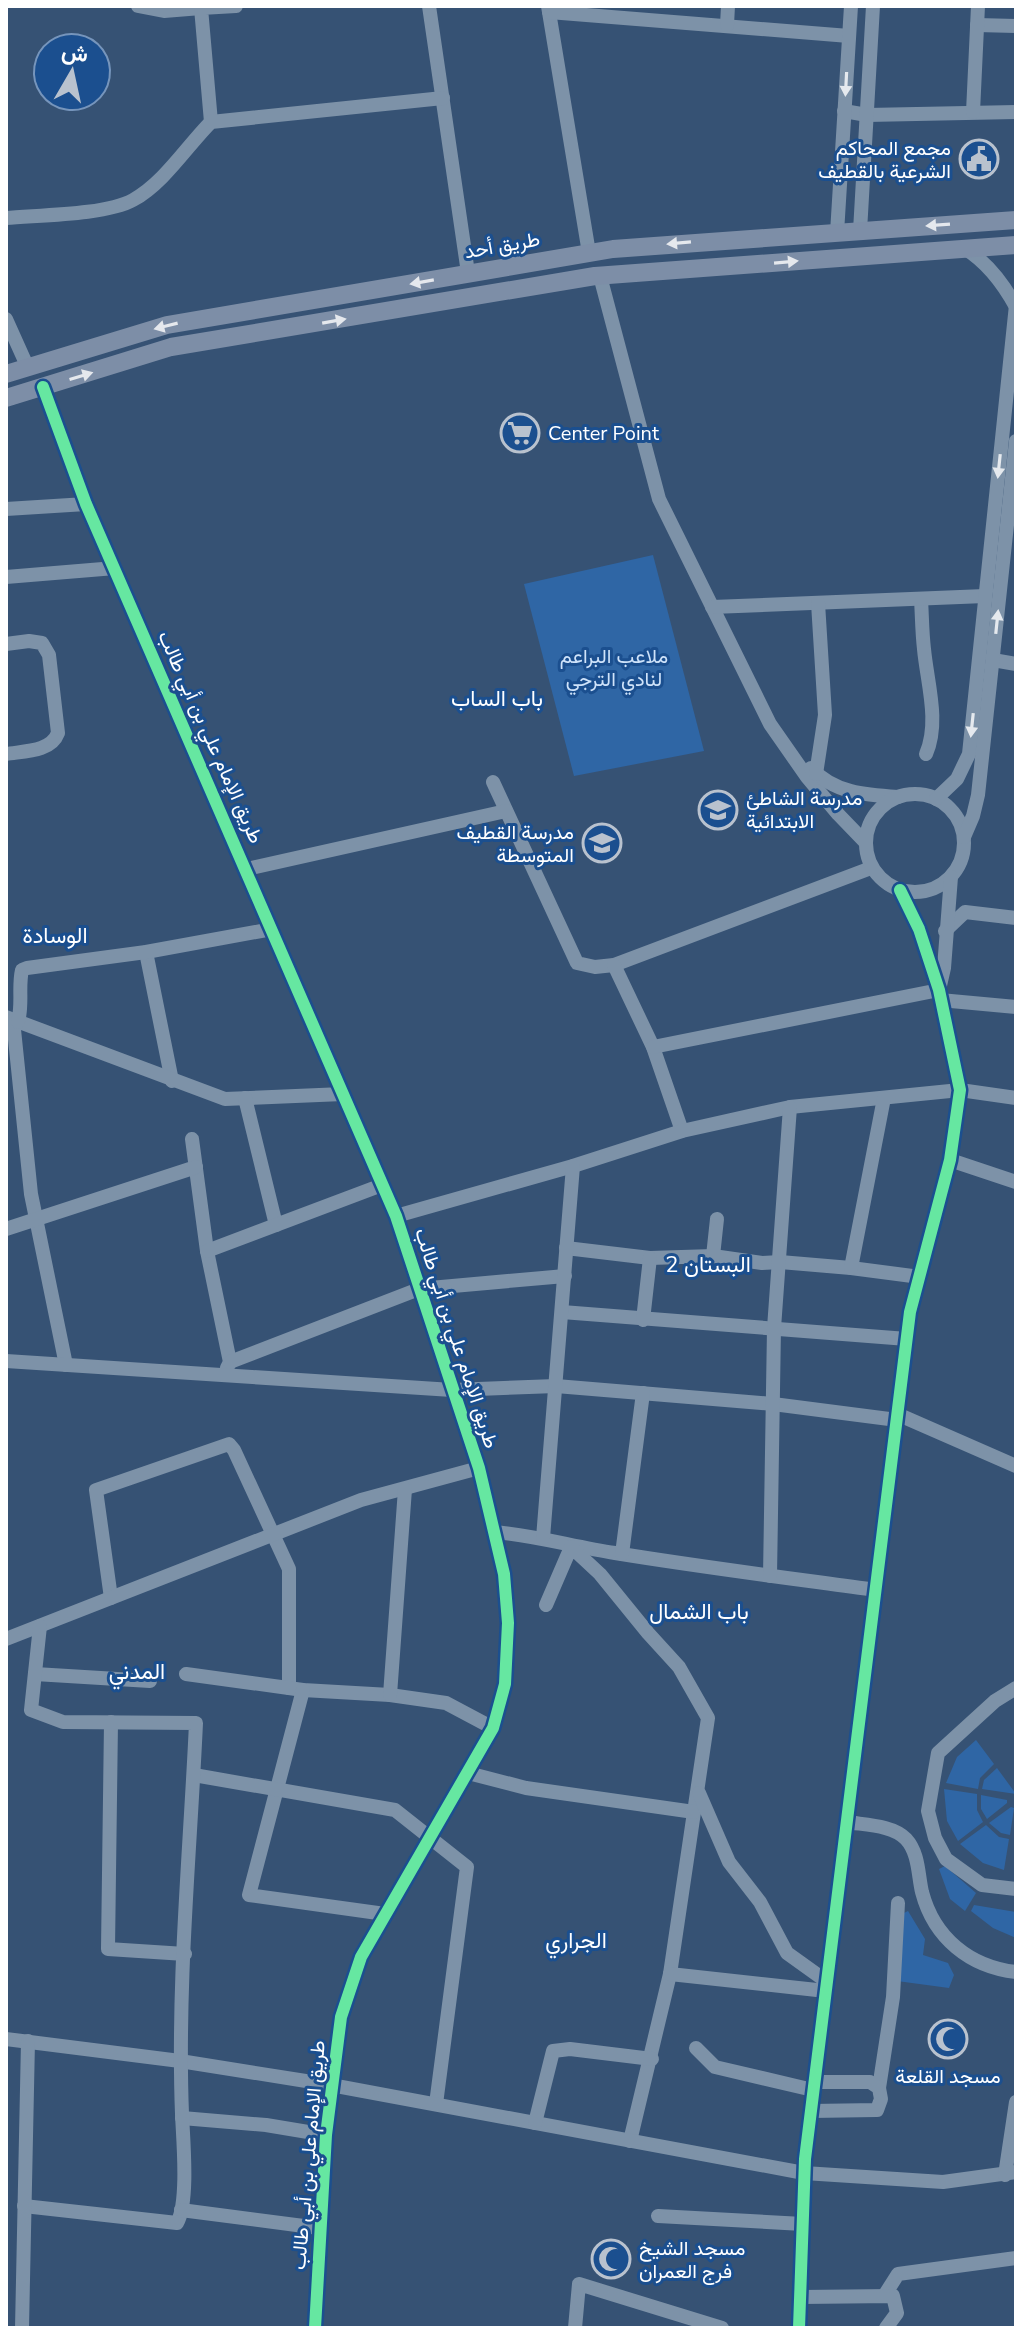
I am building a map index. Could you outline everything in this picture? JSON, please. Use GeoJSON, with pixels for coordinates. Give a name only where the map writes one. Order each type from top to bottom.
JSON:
{"type":"FeatureCollection","features":[{"type":"Feature","properties":{"kind":"main road","name":"طريق أحد"},"geometry":{"type":"LineString","coordinates":[[6,374],[167,325],[589,253],[694,242],[1016,220]]}},
{"type":"Feature","properties":{"kind":"main road"},"geometry":{"type":"LineString","coordinates":[[6,398],[171,347],[600,276],[1016,245]]}},
{"type":"Feature","properties":{"kind":"street"},"geometry":{"type":"LineString","coordinates":[[138,6],[164,11],[236,6]]}},
{"type":"Feature","properties":{"kind":"street"},"geometry":{"type":"LineString","coordinates":[[429,6],[468,273]]}},
{"type":"Feature","properties":{"kind":"street"},"geometry":{"type":"LineString","coordinates":[[727,25],[728,6]]}},
{"type":"Feature","properties":{"kind":"street"},"geometry":{"type":"LineString","coordinates":[[837,233],[851,6]]}},
{"type":"Feature","properties":{"kind":"street"},"geometry":{"type":"LineString","coordinates":[[860,231],[873,6]]}},
{"type":"Feature","properties":{"kind":"street"},"geometry":{"type":"LineString","coordinates":[[973,112],[978,6]]}},
{"type":"Feature","properties":{"kind":"street"},"geometry":{"type":"LineString","coordinates":[[201,8],[211,122]]}},
{"type":"Feature","properties":{"kind":"street"},"geometry":{"type":"LineString","coordinates":[[589,253],[548,9],[849,36]]}},
{"type":"Feature","properties":{"kind":"street"},"geometry":{"type":"LineString","coordinates":[[977,25],[1016,26]]}},
{"type":"Feature","properties":{"kind":"street"},"geometry":{"type":"LineString","coordinates":[[6,218],[102,209],[133,200],[161,178],[211,122],[443,98]]}},
{"type":"Feature","properties":{"kind":"street"},"geometry":{"type":"LineString","coordinates":[[844,111],[867,115],[1016,112]]}},
{"type":"Feature","properties":{"kind":"street"},"geometry":{"type":"LineString","coordinates":[[936,799],[957,779],[969,754],[1016,306],[1007,289],[976,255],[964,247]]}},
{"type":"Feature","properties":{"kind":"street"},"geometry":{"type":"LineString","coordinates":[[600,276],[659,499],[770,724],[807,777],[865,842]]}},
{"type":"Feature","properties":{"kind":"street"},"geometry":{"type":"LineString","coordinates":[[6,319],[28,368]]}},
{"type":"Feature","properties":{"kind":"street","name":"طريق الإمام علي بن أبي طالب"},"geometry":{"type":"LineString","coordinates":[[43,387],[86,504],[396,1216],[479,1468],[504,1574],[508,1623],[505,1684],[493,1728],[361,1957],[341,2017],[326,2135],[315,2328]]}},
{"type":"Feature","properties":{"kind":"street"},"geometry":{"type":"LineString","coordinates":[[899,797],[879,810],[868,828],[865,842],[871,868],[882,880],[900,890],[927,891],[951,877],[960,864],[964,837],[978,795],[1016,441]]}},
{"type":"Feature","properties":{"kind":"street"},"geometry":{"type":"LineString","coordinates":[[6,509],[86,504]]}},
{"type":"Feature","properties":{"kind":"street"},"geometry":{"type":"LineString","coordinates":[[6,577],[115,568]]}},
{"type":"Feature","properties":{"kind":"street"},"geometry":{"type":"LineString","coordinates":[[712,607],[985,596]]}},
{"type":"Feature","properties":{"kind":"street"},"geometry":{"type":"LineString","coordinates":[[921,599],[931,704],[932,741],[926,754]]}},
{"type":"Feature","properties":{"kind":"street"},"geometry":{"type":"LineString","coordinates":[[816,774],[825,715],[818,603]]}},
{"type":"Feature","properties":{"kind":"street"},"geometry":{"type":"LineString","coordinates":[[6,644],[42,643],[49,655],[58,733],[47,747],[6,754]]}},
{"type":"Feature","properties":{"kind":"street"},"geometry":{"type":"LineString","coordinates":[[993,660],[1016,664]]}},
{"type":"Feature","properties":{"kind":"street"},"geometry":{"type":"LineString","coordinates":[[770,724],[822,781],[859,795],[899,797],[919,794],[936,799],[954,814],[964,837]]}},
{"type":"Feature","properties":{"kind":"street"},"geometry":{"type":"LineString","coordinates":[[493,782],[577,963],[595,967],[614,965],[871,868]]}},
{"type":"Feature","properties":{"kind":"street"},"geometry":{"type":"LineString","coordinates":[[247,869],[506,811]]}},
{"type":"Feature","properties":{"kind":"street"},"geometry":{"type":"LineString","coordinates":[[939,995],[951,877]]}},
{"type":"Feature","properties":{"kind":"street"},"geometry":{"type":"LineString","coordinates":[[799,2328],[804,2173],[910,1312],[950,1160],[960,1090],[939,995],[919,929],[900,890]]}},
{"type":"Feature","properties":{"kind":"street"},"geometry":{"type":"LineString","coordinates":[[945,931],[965,912],[1016,918]]}},
{"type":"Feature","properties":{"kind":"street"},"geometry":{"type":"LineString","coordinates":[[66,1365],[36,1220],[12,1020],[22,1004],[22,970],[272,929]]}},
{"type":"Feature","properties":{"kind":"street"},"geometry":{"type":"LineString","coordinates":[[146,952],[172,1081]]}},
{"type":"Feature","properties":{"kind":"street"},"geometry":{"type":"LineString","coordinates":[[614,965],[653,1047],[682,1131]]}},
{"type":"Feature","properties":{"kind":"street"},"geometry":{"type":"LineString","coordinates":[[653,1047],[939,995],[1016,1007]]}},
{"type":"Feature","properties":{"kind":"street"},"geometry":{"type":"LineString","coordinates":[[12,1020],[225,1099],[343,1094]]}},
{"type":"Feature","properties":{"kind":"street"},"geometry":{"type":"LineString","coordinates":[[396,1216],[573,1166],[682,1131],[790,1107],[960,1090],[1016,1098]]}},
{"type":"Feature","properties":{"kind":"street"},"geometry":{"type":"LineString","coordinates":[[245,1098],[276,1225]]}},
{"type":"Feature","properties":{"kind":"street"},"geometry":{"type":"LineString","coordinates":[[851,1268],[884,1098]]}},
{"type":"Feature","properties":{"kind":"street"},"geometry":{"type":"LineString","coordinates":[[770,1576],[774,1328],[790,1107]]}},
{"type":"Feature","properties":{"kind":"street"},"geometry":{"type":"LineString","coordinates":[[192,1139],[207,1251],[230,1362],[223,1376]]}},
{"type":"Feature","properties":{"kind":"street"},"geometry":{"type":"LineString","coordinates":[[950,1160],[1016,1182]]}},
{"type":"Feature","properties":{"kind":"street"},"geometry":{"type":"LineString","coordinates":[[543,1538],[573,1166]]}},
{"type":"Feature","properties":{"kind":"street"},"geometry":{"type":"LineString","coordinates":[[6,1229],[196,1167]]}},
{"type":"Feature","properties":{"kind":"street"},"geometry":{"type":"LineString","coordinates":[[207,1251],[382,1185]]}},
{"type":"Feature","properties":{"kind":"street"},"geometry":{"type":"LineString","coordinates":[[713,1256],[717,1219]]}},
{"type":"Feature","properties":{"kind":"street"},"geometry":{"type":"LineString","coordinates":[[566,1248],[650,1258],[713,1256],[920,1277]]}},
{"type":"Feature","properties":{"kind":"street"},"geometry":{"type":"LineString","coordinates":[[643,1320],[650,1258]]}},
{"type":"Feature","properties":{"kind":"street"},"geometry":{"type":"LineString","coordinates":[[230,1362],[419,1289],[565,1276]]}},
{"type":"Feature","properties":{"kind":"street"},"geometry":{"type":"LineString","coordinates":[[562,1312],[907,1339]]}},
{"type":"Feature","properties":{"kind":"street"},"geometry":{"type":"LineString","coordinates":[[6,1361],[452,1390],[556,1386],[773,1404],[897,1417],[1016,1466]]}},
{"type":"Feature","properties":{"kind":"street"},"geometry":{"type":"LineString","coordinates":[[622,1554],[643,1393]]}},
{"type":"Feature","properties":{"kind":"street"},"geometry":{"type":"LineString","coordinates":[[111,1598],[96,1490],[229,1444],[289,1569],[296,1689],[277,1791],[249,1895],[385,1914]]}},
{"type":"Feature","properties":{"kind":"street"},"geometry":{"type":"LineString","coordinates":[[6,1639],[361,1500],[479,1468]]}},
{"type":"Feature","properties":{"kind":"street"},"geometry":{"type":"LineString","coordinates":[[390,1695],[405,1489]]}},
{"type":"Feature","properties":{"kind":"street"},"geometry":{"type":"LineString","coordinates":[[494,1532],[543,1538],[571,1547],[876,1590]]}},
{"type":"Feature","properties":{"kind":"street"},"geometry":{"type":"LineString","coordinates":[[546,1605],[571,1547]]}},
{"type":"Feature","properties":{"kind":"street"},"geometry":{"type":"LineString","coordinates":[[571,1547],[600,1574],[679,1667],[708,1718],[670,1974],[630,2141]]}},
{"type":"Feature","properties":{"kind":"street"},"geometry":{"type":"LineString","coordinates":[[24,2206],[171,2224],[179,2219],[181,2210],[185,2158],[180,2061],[196,1723],[63,1722],[31,1710],[40,1626]]}},
{"type":"Feature","properties":{"kind":"street"},"geometry":{"type":"LineString","coordinates":[[35,1674],[150,1681]]}},
{"type":"Feature","properties":{"kind":"street"},"geometry":{"type":"LineString","coordinates":[[186,1674],[296,1689],[390,1695],[446,1703],[493,1728]]}},
{"type":"Feature","properties":{"kind":"street"},"geometry":{"type":"LineString","coordinates":[[1016,1688],[995,1701],[938,1753],[928,1811],[935,1838],[946,1859],[982,1885],[1016,1889]]}},
{"type":"Feature","properties":{"kind":"street"},"geometry":{"type":"LineString","coordinates":[[111,1722],[108,1949],[185,1954]]}},
{"type":"Feature","properties":{"kind":"street"},"geometry":{"type":"LineString","coordinates":[[468,1773],[526,1788],[694,1812]]}},
{"type":"Feature","properties":{"kind":"street"},"geometry":{"type":"LineString","coordinates":[[194,1775],[395,1810],[467,1867],[436,2104]]}},
{"type":"Feature","properties":{"kind":"street"},"geometry":{"type":"LineString","coordinates":[[698,1791],[729,1862],[760,1902],[787,1953],[826,1986]]}},
{"type":"Feature","properties":{"kind":"street"},"geometry":{"type":"LineString","coordinates":[[847,1822],[894,1830],[905,1838],[914,1851],[930,1917],[943,1936],[975,1960],[1016,1972]]}},
{"type":"Feature","properties":{"kind":"street"},"geometry":{"type":"LineString","coordinates":[[811,2111],[877,2110],[881,2099],[879,2088],[893,1997],[898,1903]]}},
{"type":"Feature","properties":{"kind":"street"},"geometry":{"type":"LineString","coordinates":[[670,1974],[826,1986]]}},
{"type":"Feature","properties":{"kind":"street"},"geometry":{"type":"LineString","coordinates":[[6,2039],[180,2061],[331,2085],[804,2173],[943,2182],[1011,2174],[1016,2102]]}},
{"type":"Feature","properties":{"kind":"street"},"geometry":{"type":"LineString","coordinates":[[22,2328],[28,2041]]}},
{"type":"Feature","properties":{"kind":"street"},"geometry":{"type":"LineString","coordinates":[[696,2048],[715,2067],[814,2086],[870,2082],[879,2088]]}},
{"type":"Feature","properties":{"kind":"street"},"geometry":{"type":"LineString","coordinates":[[535,2123],[553,2051],[570,2049],[652,2059]]}},
{"type":"Feature","properties":{"kind":"street"},"geometry":{"type":"LineString","coordinates":[[182,2118],[266,2125],[326,2135]]}},
{"type":"Feature","properties":{"kind":"street"},"geometry":{"type":"LineString","coordinates":[[181,2210],[319,2228]]}},
{"type":"Feature","properties":{"kind":"street"},"geometry":{"type":"LineString","coordinates":[[658,2216],[803,2224]]}},
{"type":"Feature","properties":{"kind":"street"},"geometry":{"type":"LineString","coordinates":[[884,2296],[898,2274],[1016,2258]]}},
{"type":"Feature","properties":{"kind":"street"},"geometry":{"type":"LineString","coordinates":[[575,2328],[579,2284],[722,2328]]}},
{"type":"Feature","properties":{"kind":"street"},"geometry":{"type":"LineString","coordinates":[[801,2297],[893,2296],[897,2313],[886,2328]]}},
{"type":"Feature","properties":{"kind":"green space","name":"ملاعب البراعم لنادي الترجي"},"geometry":{"type":"Polygon","coordinates":[[[653,555],[704,751],[574,776],[524,584],[653,555]]]}},
{"type":"Feature","properties":{"kind":"green space"},"geometry":{"type":"Polygon","coordinates":[[[976,1740],[994,1764],[980,1778],[978,1789],[946,1783],[957,1757],[976,1740]]]}},
{"type":"Feature","properties":{"kind":"green space"},"geometry":{"type":"Polygon","coordinates":[[[997,1768],[1016,1794],[982,1789],[984,1780],[997,1768]]]}},
{"type":"Feature","properties":{"kind":"green space"},"geometry":{"type":"Polygon","coordinates":[[[944,1789],[977,1794],[977,1810],[983,1822],[958,1841],[947,1821],[944,1789]]]}},
{"type":"Feature","properties":{"kind":"green space"},"geometry":{"type":"Polygon","coordinates":[[[981,1795],[1007,1800],[1007,1803],[987,1819],[981,1809],[981,1795]]]}},
{"type":"Feature","properties":{"kind":"green space"},"geometry":{"type":"Polygon","coordinates":[[[1011,1807],[1014,1808],[1010,1835],[1001,1833],[989,1823],[1011,1807]]]}},
{"type":"Feature","properties":{"kind":"green space"},"geometry":{"type":"Polygon","coordinates":[[[986,1825],[999,1837],[1009,1839],[1004,1870],[983,1863],[960,1844],[986,1825]]]}},
{"type":"Feature","properties":{"kind":"green space"},"geometry":{"type":"Polygon","coordinates":[[[945,1866],[976,1893],[965,1911],[950,1899],[939,1869],[945,1866]]]}},
{"type":"Feature","properties":{"kind":"green space"},"geometry":{"type":"Polygon","coordinates":[[[974,1905],[1016,1912],[1016,1938],[993,1928],[971,1911],[974,1905]]]}},
{"type":"Feature","properties":{"kind":"green space"},"geometry":{"type":"Polygon","coordinates":[[[908,1911],[925,1939],[923,1955],[948,1963],[954,1975],[949,1988],[897,1981],[900,1915],[908,1911]]]}},
{"type":"Feature","properties":{"kind":"cycle path"},"geometry":{"type":"LineString","coordinates":[[43,387],[86,504],[396,1216],[479,1468],[504,1574],[508,1623],[505,1684],[493,1728],[361,1957],[341,2017],[326,2135],[315,2328]]}},
{"type":"Feature","properties":{"kind":"cycle path"},"geometry":{"type":"LineString","coordinates":[[799,2328],[805,2159],[910,1312],[950,1160],[960,1090],[939,990],[919,929],[900,890]]}},
{"type":"Feature","properties":{"kind":"place","name":"مجمع المحاكم الشرعية بالقطيف"},"geometry":{"type":"Point","coordinates":[979,159]}},
{"type":"Feature","properties":{"kind":"place","name":"Center Point"},"geometry":{"type":"Point","coordinates":[520,433]}},
{"type":"Feature","properties":{"kind":"place","name":"مدرسة الشاطئ الابتدائية"},"geometry":{"type":"Point","coordinates":[718,810]}},
{"type":"Feature","properties":{"kind":"place","name":"مدرسة القطيف المتوسطة"},"geometry":{"type":"Point","coordinates":[602,843]}},
{"type":"Feature","properties":{"kind":"place","name":"مسجد القلعة"},"geometry":{"type":"Point","coordinates":[948,2039]}},
{"type":"Feature","properties":{"kind":"place","name":"مسجد الشيخ فرج العمران"},"geometry":{"type":"Point","coordinates":[611,2259]}},
{"type":"Feature","properties":{"kind":"district","name":"باب الساب"},"geometry":{"type":"Point","coordinates":[497,698]}},
{"type":"Feature","properties":{"kind":"district","name":"الوسادة"},"geometry":{"type":"Point","coordinates":[55,935]}},
{"type":"Feature","properties":{"kind":"district","name":"البستان 2"},"geometry":{"type":"Point","coordinates":[708,1264]}},
{"type":"Feature","properties":{"kind":"district","name":"باب الشمال"},"geometry":{"type":"Point","coordinates":[699,1611]}},
{"type":"Feature","properties":{"kind":"district","name":"المدني"},"geometry":{"type":"Point","coordinates":[137,1671]}},
{"type":"Feature","properties":{"kind":"district","name":"الجراري"},"geometry":{"type":"Point","coordinates":[576,1940]}}]}
